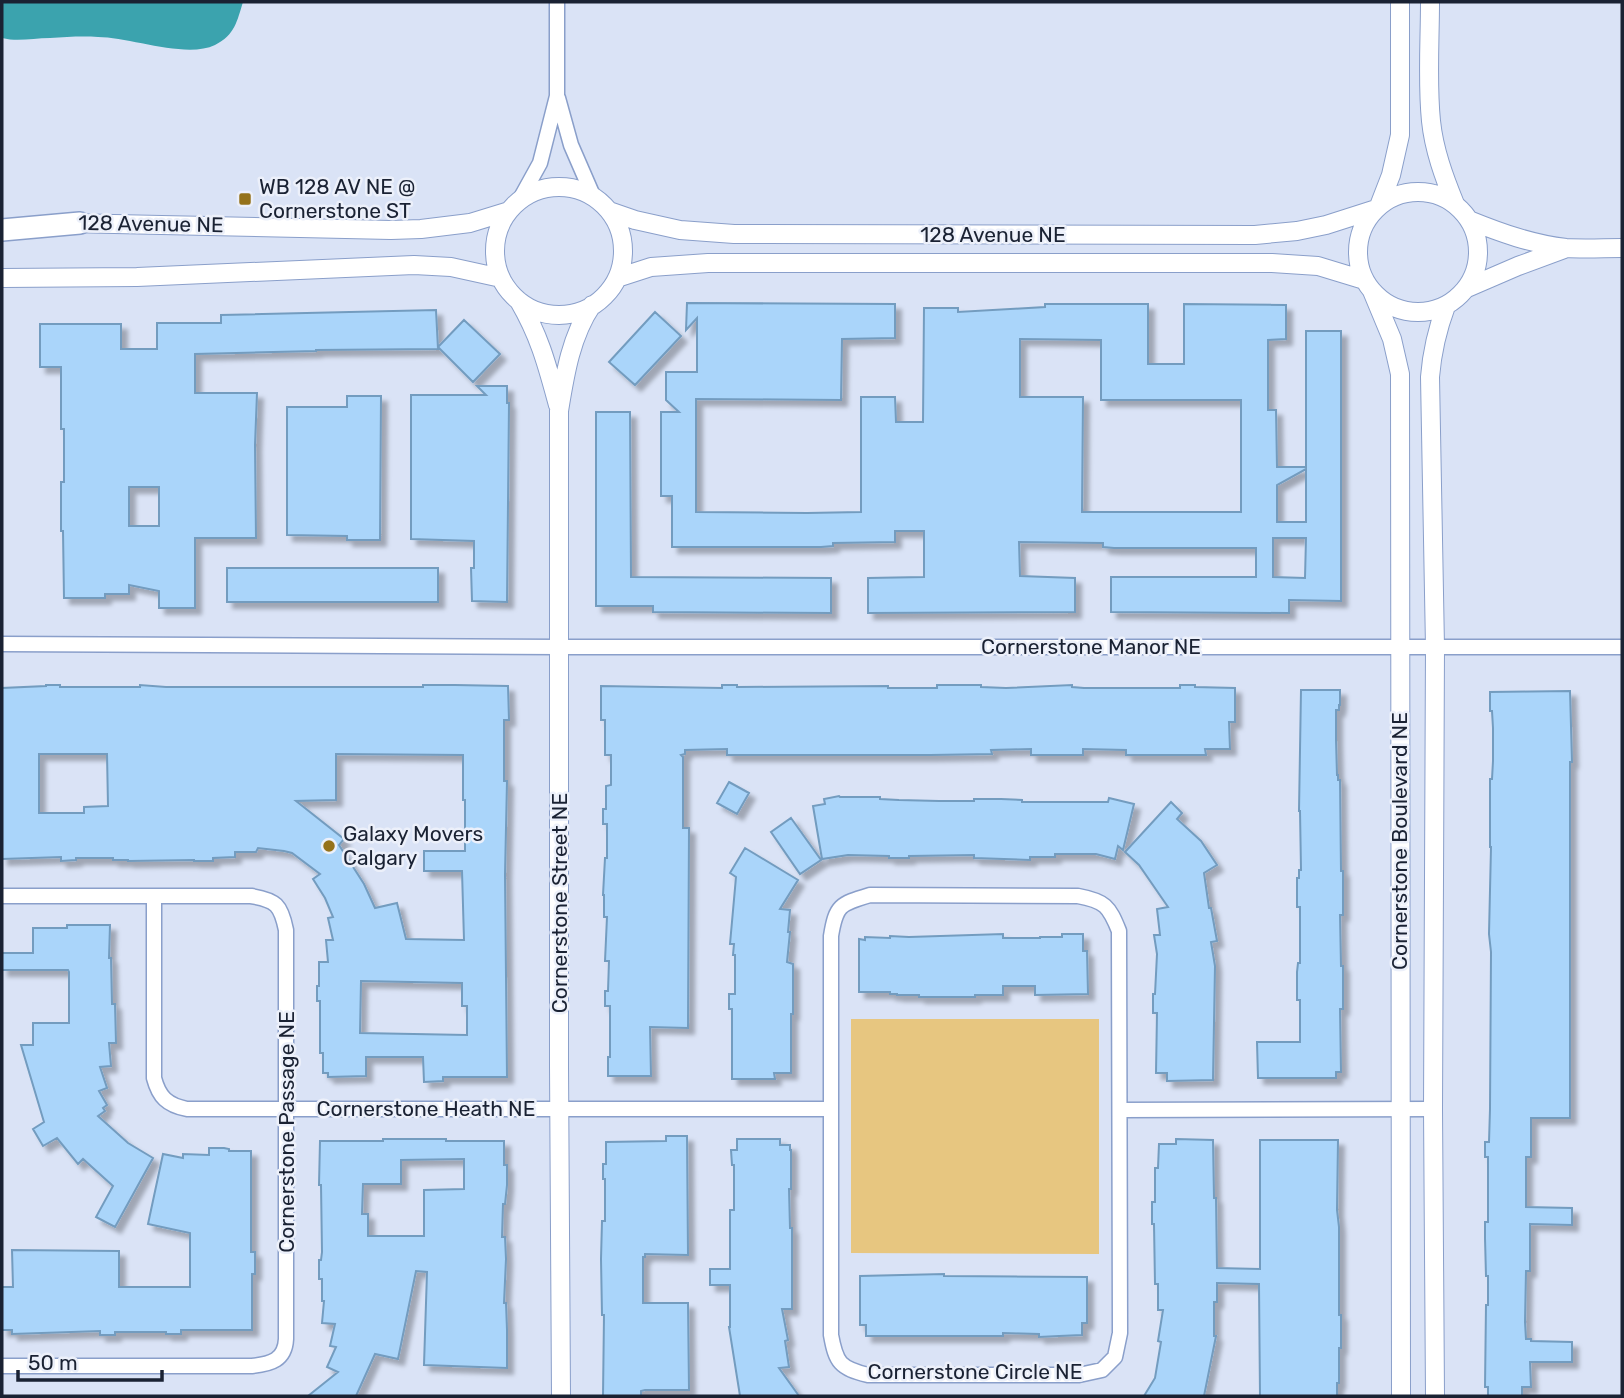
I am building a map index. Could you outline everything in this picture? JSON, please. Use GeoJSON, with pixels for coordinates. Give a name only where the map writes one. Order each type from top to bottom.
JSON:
{"type":"FeatureCollection","features":[{"type":"Feature","properties":{"kind":"main road"},"geometry":{"type":"LineString","coordinates":[[2,230],[80,223]]}},
{"type":"Feature","properties":{"kind":"street"},"geometry":{"type":"LineString","coordinates":[[514,206],[531,193],[559,187],[587,193],[609,211],[617,223],[623,251],[617,278],[599,301],[573,313],[545,313],[519,301],[501,278],[496,265],[495,251],[499,230],[540,163],[557,96],[557,2]]}},
{"type":"Feature","properties":{"kind":"street"},"geometry":{"type":"LineString","coordinates":[[1377,207],[1390,198],[1403,194],[1430,193],[1454,204],[1469,220],[1477,237],[1478,264],[1466,289],[1457,298],[1433,311],[1420,313],[1393,308],[1381,301],[1368,286],[1359,267],[1359,240],[1391,175],[1399,135],[1400,2]]}},
{"type":"Feature","properties":{"kind":"street"},"geometry":{"type":"LineString","coordinates":[[1430,2],[1431,122],[1435,147],[1454,204]]}},
{"type":"Feature","properties":{"kind":"street"},"geometry":{"type":"LineString","coordinates":[[557,96],[571,145],[594,198]]}},
{"type":"Feature","properties":{"kind":"street","name":"128 Avenue NE"},"geometry":{"type":"LineString","coordinates":[[2,222],[435,228],[470,223],[514,206]]}},
{"type":"Feature","properties":{"kind":"street","name":"128 Avenue NE"},"geometry":{"type":"LineString","coordinates":[[609,211],[680,230],[734,234],[1255,235],[1325,225],[1377,207]]}},
{"type":"Feature","properties":{"kind":"street"},"geometry":{"type":"LineString","coordinates":[[1469,220],[1517,238],[1567,248],[1622,248]]}},
{"type":"Feature","properties":{"kind":"street"},"geometry":{"type":"LineString","coordinates":[[1466,289],[1517,266],[1567,248]]}},
{"type":"Feature","properties":{"kind":"street","name":"128 Avenue NE"},"geometry":{"type":"LineString","coordinates":[[617,278],[651,267],[708,263],[1272,263],[1318,266],[1368,286]]}},
{"type":"Feature","properties":{"kind":"street"},"geometry":{"type":"LineString","coordinates":[[2,278],[137,277],[414,265],[451,267],[501,278]]}},
{"type":"Feature","properties":{"kind":"street","name":"Cornerstone Boulevard NE"},"geometry":{"type":"LineString","coordinates":[[1368,286],[1392,339],[1400,374],[1401,1396]]}},
{"type":"Feature","properties":{"kind":"street","name":"Cornerstone Street NE"},"geometry":{"type":"LineString","coordinates":[[519,301],[540,341],[559,411]]}},
{"type":"Feature","properties":{"kind":"street","name":"Cornerstone Street NE"},"geometry":{"type":"LineString","coordinates":[[561,1396],[559,411],[573,345],[583,319],[592,305]]}},
{"type":"Feature","properties":{"kind":"street","name":"Cornerstone Boulevard NE"},"geometry":{"type":"LineString","coordinates":[[1435,1396],[1435,647],[1430,377],[1432,351],[1446,306]]}},
{"type":"Feature","properties":{"kind":"street"},"geometry":{"type":"LineString","coordinates":[[2,644],[560,647]]}},
{"type":"Feature","properties":{"kind":"street","name":"Cornerstone Manor NE"},"geometry":{"type":"LineString","coordinates":[[560,647],[1622,647]]}},
{"type":"Feature","properties":{"kind":"street","name":"Cornerstone Circle NE"},"geometry":{"type":"LineString","coordinates":[[870,895],[1078,896],[1098,900],[1112,913],[1119,931],[1119,1333],[1115,1357],[1102,1370],[1079,1375],[868,1375],[848,1370],[835,1356],[831,1335],[830,1109],[831,936],[834,915],[848,901],[870,895]]}},
{"type":"Feature","properties":{"kind":"street","name":"Cornerstone Passage NE"},"geometry":{"type":"LineString","coordinates":[[2,896],[251,896],[268,898],[276,903],[283,915],[286,930],[287,1109],[286,1339],[285,1349],[278,1359],[252,1366],[2,1366]]}},
{"type":"Feature","properties":{"kind":"street","name":"Cornerstone Heath NE"},"geometry":{"type":"LineString","coordinates":[[154,896],[154,1078],[157,1089],[165,1100],[175,1107],[559,1109]]}},
{"type":"Feature","properties":{"kind":"street"},"geometry":{"type":"LineString","coordinates":[[559,1109],[830,1109]]}},
{"type":"Feature","properties":{"kind":"street"},"geometry":{"type":"LineString","coordinates":[[1119,1110],[1433,1109]]}},
{"type":"Feature","properties":{"kind":"shaded area"},"geometry":{"type":"Polygon","coordinates":[[[851,1019],[1099,1019],[1099,1254],[851,1253],[851,1019]]]}},
{"type":"Feature","properties":{"kind":"water"},"geometry":{"type":"Polygon","coordinates":[[[2,2],[243,2],[234,27],[227,37],[215,45],[189,50],[98,37],[20,40],[2,38],[2,2]]]}},
{"type":"Feature","properties":{"kind":"building"},"geometry":{"type":"Polygon","coordinates":[[[687,303],[895,304],[895,338],[842,339],[841,400],[696,399],[696,512],[861,512],[861,397],[895,397],[896,422],[923,422],[924,308],[958,308],[958,312],[1045,307],[1045,304],[1148,304],[1148,364],[1184,364],[1184,304],[1286,305],[1286,339],[1268,340],[1268,410],[1276,410],[1277,467],[1306,467],[1306,331],[1341,331],[1341,601],[1289,600],[1289,613],[1111,612],[1111,577],[1256,577],[1256,548],[1114,548],[1103,547],[1103,543],[1019,542],[1020,576],[1075,578],[1075,612],[868,613],[868,578],[924,577],[924,531],[895,531],[895,542],[833,543],[833,546],[821,547],[672,547],[672,496],[661,496],[661,412],[679,412],[666,400],[666,372],[697,372],[697,318],[686,330],[687,303]],[[1020,339],[1020,397],[1083,397],[1082,512],[1241,512],[1241,400],[1101,400],[1101,340],[1020,339]],[[1306,469],[1277,485],[1277,522],[1306,522],[1306,469]],[[1273,538],[1273,577],[1305,578],[1306,538],[1273,538]]]}},
{"type":"Feature","properties":{"kind":"building"},"geometry":{"type":"Polygon","coordinates":[[[436,310],[438,349],[195,354],[195,393],[257,393],[256,538],[195,538],[195,608],[159,608],[159,591],[129,585],[129,594],[105,594],[105,598],[64,598],[61,482],[64,482],[64,429],[61,429],[61,367],[40,367],[40,324],[121,324],[121,349],[157,349],[157,323],[221,323],[221,315],[436,310]],[[129,487],[129,526],[159,526],[159,487],[129,487]]]}},
{"type":"Feature","properties":{"kind":"building"},"geometry":{"type":"Polygon","coordinates":[[[655,312],[681,336],[635,385],[609,362],[655,312]]]}},
{"type":"Feature","properties":{"kind":"building"},"geometry":{"type":"Polygon","coordinates":[[[464,320],[500,354],[473,382],[438,347],[464,320]]]}},
{"type":"Feature","properties":{"kind":"building"},"geometry":{"type":"Polygon","coordinates":[[[477,386],[507,386],[507,602],[472,601],[474,541],[411,539],[411,395],[486,395],[477,386]]]}},
{"type":"Feature","properties":{"kind":"building"},"geometry":{"type":"Polygon","coordinates":[[[347,396],[381,396],[380,540],[347,540],[347,536],[287,535],[287,407],[347,407],[347,396]]]}},
{"type":"Feature","properties":{"kind":"building"},"geometry":{"type":"Polygon","coordinates":[[[596,412],[630,412],[631,577],[831,578],[831,613],[653,612],[653,606],[596,606],[596,412]]]}},
{"type":"Feature","properties":{"kind":"building"},"geometry":{"type":"Polygon","coordinates":[[[227,568],[438,568],[438,602],[227,602],[227,568]]]}},
{"type":"Feature","properties":{"kind":"building"},"geometry":{"type":"Polygon","coordinates":[[[722,685],[937,688],[937,685],[981,685],[1006,688],[1072,685],[1084,688],[1180,688],[1180,685],[1195,685],[1235,688],[1235,722],[1229,722],[1230,749],[1205,749],[1206,755],[1126,755],[1126,750],[1083,749],[1083,755],[1031,755],[1031,749],[991,750],[992,754],[930,755],[727,755],[727,749],[685,750],[685,754],[681,755],[683,828],[689,828],[688,1028],[650,1027],[651,1076],[608,1076],[610,1006],[605,1006],[605,991],[608,991],[609,961],[605,961],[607,917],[604,917],[603,895],[607,824],[603,824],[603,809],[606,809],[606,786],[611,785],[611,755],[605,755],[601,686],[722,688],[722,685]]]}},
{"type":"Feature","properties":{"kind":"building"},"geometry":{"type":"Polygon","coordinates":[[[508,686],[509,720],[504,720],[504,781],[507,781],[507,1077],[443,1077],[443,1081],[424,1082],[423,1057],[366,1057],[366,1076],[328,1077],[328,1073],[323,1073],[317,986],[319,962],[328,962],[326,940],[333,940],[328,918],[333,917],[313,879],[320,874],[292,853],[258,848],[256,852],[235,852],[235,857],[213,858],[213,861],[76,858],[61,861],[61,857],[2,859],[2,688],[508,686]],[[39,754],[39,813],[84,813],[84,807],[108,806],[107,754],[39,754]],[[336,754],[336,800],[296,801],[344,839],[339,845],[364,884],[375,908],[397,903],[406,939],[464,940],[462,871],[424,871],[424,851],[465,851],[463,755],[336,754]],[[361,981],[360,1033],[467,1035],[467,1006],[462,1006],[462,983],[361,981]]]}},
{"type":"Feature","properties":{"kind":"building"},"geometry":{"type":"Polygon","coordinates":[[[1301,690],[1340,690],[1339,710],[1336,710],[1336,740],[1343,871],[1343,915],[1340,915],[1343,966],[1343,1009],[1340,1009],[1341,1072],[1336,1072],[1336,1078],[1258,1078],[1257,1042],[1300,1042],[1297,972],[1300,963],[1300,907],[1297,907],[1297,878],[1301,870],[1301,690]]]}},
{"type":"Feature","properties":{"kind":"building"},"geometry":{"type":"Polygon","coordinates":[[[1570,691],[1570,1118],[1531,1118],[1531,1157],[1526,1157],[1526,1207],[1572,1208],[1572,1225],[1530,1224],[1530,1271],[1526,1271],[1525,1322],[1526,1339],[1572,1342],[1572,1362],[1530,1362],[1531,1387],[1522,1387],[1522,1396],[1488,1396],[1488,1387],[1485,1387],[1488,1276],[1485,1222],[1488,1222],[1488,1157],[1485,1157],[1485,1142],[1489,1142],[1490,1109],[1490,779],[1493,728],[1490,692],[1570,691]]]}},
{"type":"Feature","properties":{"kind":"building"},"geometry":{"type":"Polygon","coordinates":[[[729,782],[749,793],[737,814],[717,803],[729,782]]]}},
{"type":"Feature","properties":{"kind":"building"},"geometry":{"type":"Polygon","coordinates":[[[839,796],[939,801],[1001,799],[1022,802],[1108,802],[1109,798],[1134,804],[1123,850],[1118,846],[1115,859],[1096,854],[1055,854],[1055,857],[1030,857],[1030,860],[974,858],[974,855],[889,858],[848,855],[822,859],[813,806],[825,804],[824,799],[839,796]]]}},
{"type":"Feature","properties":{"kind":"building"},"geometry":{"type":"Polygon","coordinates":[[[1171,802],[1182,813],[1177,819],[1201,841],[1217,865],[1204,873],[1217,941],[1211,942],[1215,966],[1213,1080],[1167,1081],[1167,1073],[1156,1073],[1157,1013],[1153,1013],[1153,994],[1157,954],[1154,935],[1160,935],[1157,909],[1168,907],[1139,865],[1125,852],[1171,802]]]}},
{"type":"Feature","properties":{"kind":"building"},"geometry":{"type":"Polygon","coordinates":[[[791,818],[821,860],[800,874],[771,832],[791,818]]]}},
{"type":"Feature","properties":{"kind":"building"},"geometry":{"type":"Polygon","coordinates":[[[745,848],[798,880],[780,909],[790,910],[787,962],[793,964],[791,1073],[774,1073],[775,1079],[732,1079],[732,1009],[729,1009],[729,994],[735,994],[734,944],[730,944],[736,877],[730,873],[745,848]]]}},
{"type":"Feature","properties":{"kind":"building"},"geometry":{"type":"Polygon","coordinates":[[[67,925],[110,925],[109,958],[112,1004],[115,1004],[116,1043],[109,1043],[111,1066],[100,1067],[107,1088],[99,1091],[107,1105],[103,1108],[105,1111],[98,1116],[128,1143],[153,1158],[115,1227],[96,1217],[113,1186],[83,1159],[78,1164],[57,1138],[43,1146],[33,1129],[44,1122],[21,1045],[33,1045],[33,1023],[69,1023],[69,972],[2,970],[2,953],[33,953],[33,928],[67,928],[67,925]]]}},
{"type":"Feature","properties":{"kind":"building"},"geometry":{"type":"Polygon","coordinates":[[[1003,934],[1003,938],[1040,938],[1083,934],[1083,951],[1087,951],[1088,994],[1035,995],[1035,986],[1003,986],[1003,995],[975,997],[919,997],[890,992],[859,992],[859,939],[1003,934]]]}},
{"type":"Feature","properties":{"kind":"building"},"geometry":{"type":"Polygon","coordinates":[[[666,1136],[687,1136],[688,1255],[645,1254],[643,1303],[688,1303],[689,1390],[645,1390],[641,1391],[641,1396],[603,1396],[604,1315],[601,1259],[602,1221],[605,1221],[603,1164],[606,1164],[606,1142],[666,1141],[666,1136]]]}},
{"type":"Feature","properties":{"kind":"building"},"geometry":{"type":"Polygon","coordinates":[[[737,1139],[780,1139],[780,1145],[790,1145],[792,1309],[782,1309],[788,1340],[785,1341],[789,1367],[779,1368],[799,1396],[740,1396],[729,1327],[730,1285],[710,1285],[710,1269],[730,1269],[730,1210],[734,1210],[734,1165],[731,1150],[737,1150],[737,1139]]]}},
{"type":"Feature","properties":{"kind":"building"},"geometry":{"type":"Polygon","coordinates":[[[1176,1139],[1213,1140],[1217,1268],[1260,1269],[1260,1140],[1338,1140],[1341,1348],[1337,1396],[1260,1396],[1259,1284],[1217,1283],[1217,1302],[1214,1302],[1216,1336],[1204,1396],[1144,1396],[1155,1378],[1163,1310],[1158,1310],[1158,1284],[1155,1284],[1152,1202],[1155,1202],[1155,1168],[1158,1168],[1159,1144],[1176,1144],[1176,1139]]]}},
{"type":"Feature","properties":{"kind":"building"},"geometry":{"type":"Polygon","coordinates":[[[320,1141],[504,1141],[507,1185],[503,1204],[502,1237],[505,1237],[506,1259],[504,1303],[507,1368],[424,1365],[427,1272],[416,1271],[398,1359],[375,1354],[356,1396],[308,1396],[338,1372],[327,1367],[336,1347],[330,1346],[335,1324],[322,1323],[324,1301],[322,1279],[319,1279],[322,1252],[320,1141]],[[464,1159],[401,1160],[401,1184],[363,1184],[362,1214],[368,1214],[368,1236],[424,1236],[424,1190],[464,1189],[464,1159]]]}},
{"type":"Feature","properties":{"kind":"building"},"geometry":{"type":"Polygon","coordinates":[[[209,1148],[251,1151],[251,1252],[255,1252],[255,1274],[252,1274],[252,1330],[181,1330],[181,1334],[115,1332],[115,1335],[100,1335],[100,1331],[12,1334],[12,1330],[2,1330],[2,1287],[13,1287],[12,1250],[119,1251],[119,1287],[190,1287],[190,1233],[148,1224],[163,1154],[183,1158],[183,1154],[209,1155],[209,1148]]]}},
{"type":"Feature","properties":{"kind":"building"},"geometry":{"type":"Polygon","coordinates":[[[944,1274],[1087,1277],[1087,1323],[1082,1323],[1082,1335],[1039,1337],[1039,1334],[1003,1333],[1003,1336],[866,1336],[866,1325],[860,1325],[860,1276],[944,1274]]]}},
{"type":"Feature","properties":{"kind":"place","name":"WB 128 AV NE @ Cornerstone ST"},"geometry":{"type":"Point","coordinates":[245,199]}},
{"type":"Feature","properties":{"kind":"place","name":"Galaxy Movers Calgary"},"geometry":{"type":"Point","coordinates":[329,846]}}]}
